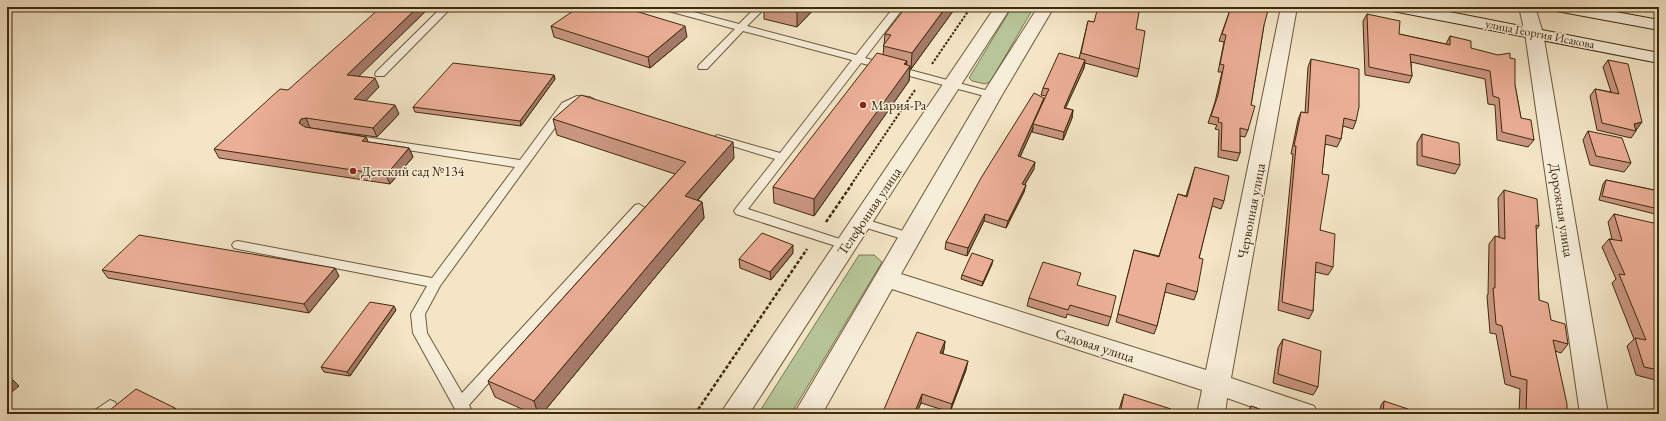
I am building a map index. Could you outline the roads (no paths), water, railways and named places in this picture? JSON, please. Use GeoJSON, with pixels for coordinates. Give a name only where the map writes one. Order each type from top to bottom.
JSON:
{"type":"FeatureCollection","features":[{"type":"Feature","properties":{"kind":"street","name":"Телефонная улица"},"geometry":{"type":"LineString","coordinates":[[734,414],[1003,7]]}},
{"type":"Feature","properties":{"kind":"street"},"geometry":{"type":"LineString","coordinates":[[808,414],[992,95],[1046,7]]}},
{"type":"Feature","properties":{"kind":"street","name":"Червонная улица"},"geometry":{"type":"LineString","coordinates":[[1211,414],[1218,384],[1289,7]]}},
{"type":"Feature","properties":{"kind":"street","name":"улица Георгия Исакова"},"geometry":{"type":"LineString","coordinates":[[1398,7],[1659,58]]}},
{"type":"Feature","properties":{"kind":"street","name":"Дорожная улица"},"geometry":{"type":"LineString","coordinates":[[1527,7],[1534,33],[1594,414]]}},
{"type":"Feature","properties":{"kind":"street"},"geometry":{"type":"LineString","coordinates":[[1562,7],[1659,25]]}},
{"type":"Feature","properties":{"kind":"street","name":"Садовая улица"},"geometry":{"type":"LineString","coordinates":[[886,278],[1218,384],[1304,414]]}},
{"type":"Feature","properties":{"kind":"lane"},"geometry":{"type":"LineString","coordinates":[[309,7],[318,7]]}},
{"type":"Feature","properties":{"kind":"lane"},"geometry":{"type":"LineString","coordinates":[[380,74],[447,7]]}},
{"type":"Feature","properties":{"kind":"lane"},"geometry":{"type":"LineString","coordinates":[[664,7],[992,95]]}},
{"type":"Feature","properties":{"kind":"lane"},"geometry":{"type":"LineString","coordinates":[[703,67],[761,7]]}},
{"type":"Feature","properties":{"kind":"lane"},"geometry":{"type":"LineString","coordinates":[[846,245],[740,211],[899,7]]}},
{"type":"Feature","properties":{"kind":"lane"},"geometry":{"type":"LineString","coordinates":[[602,104],[587,99],[577,99],[566,105],[435,283],[418,314],[420,333],[463,410],[639,208]]}},
{"type":"Feature","properties":{"kind":"lane"},"geometry":{"type":"LineString","coordinates":[[707,135],[782,157]]}},
{"type":"Feature","properties":{"kind":"lane"},"geometry":{"type":"LineString","coordinates":[[341,137],[522,164]]}},
{"type":"Feature","properties":{"kind":"lane"},"geometry":{"type":"LineString","coordinates":[[861,222],[909,237]]}},
{"type":"Feature","properties":{"kind":"lane"},"geometry":{"type":"LineString","coordinates":[[238,245],[435,283]]}},
{"type":"Feature","properties":{"kind":"place","name":"Мария-Ра"},"geometry":{"type":"Point","coordinates":[863,105]}},
{"type":"Feature","properties":{"kind":"place","name":"Детский сад №134"},"geometry":{"type":"Point","coordinates":[353,171]}}]}
